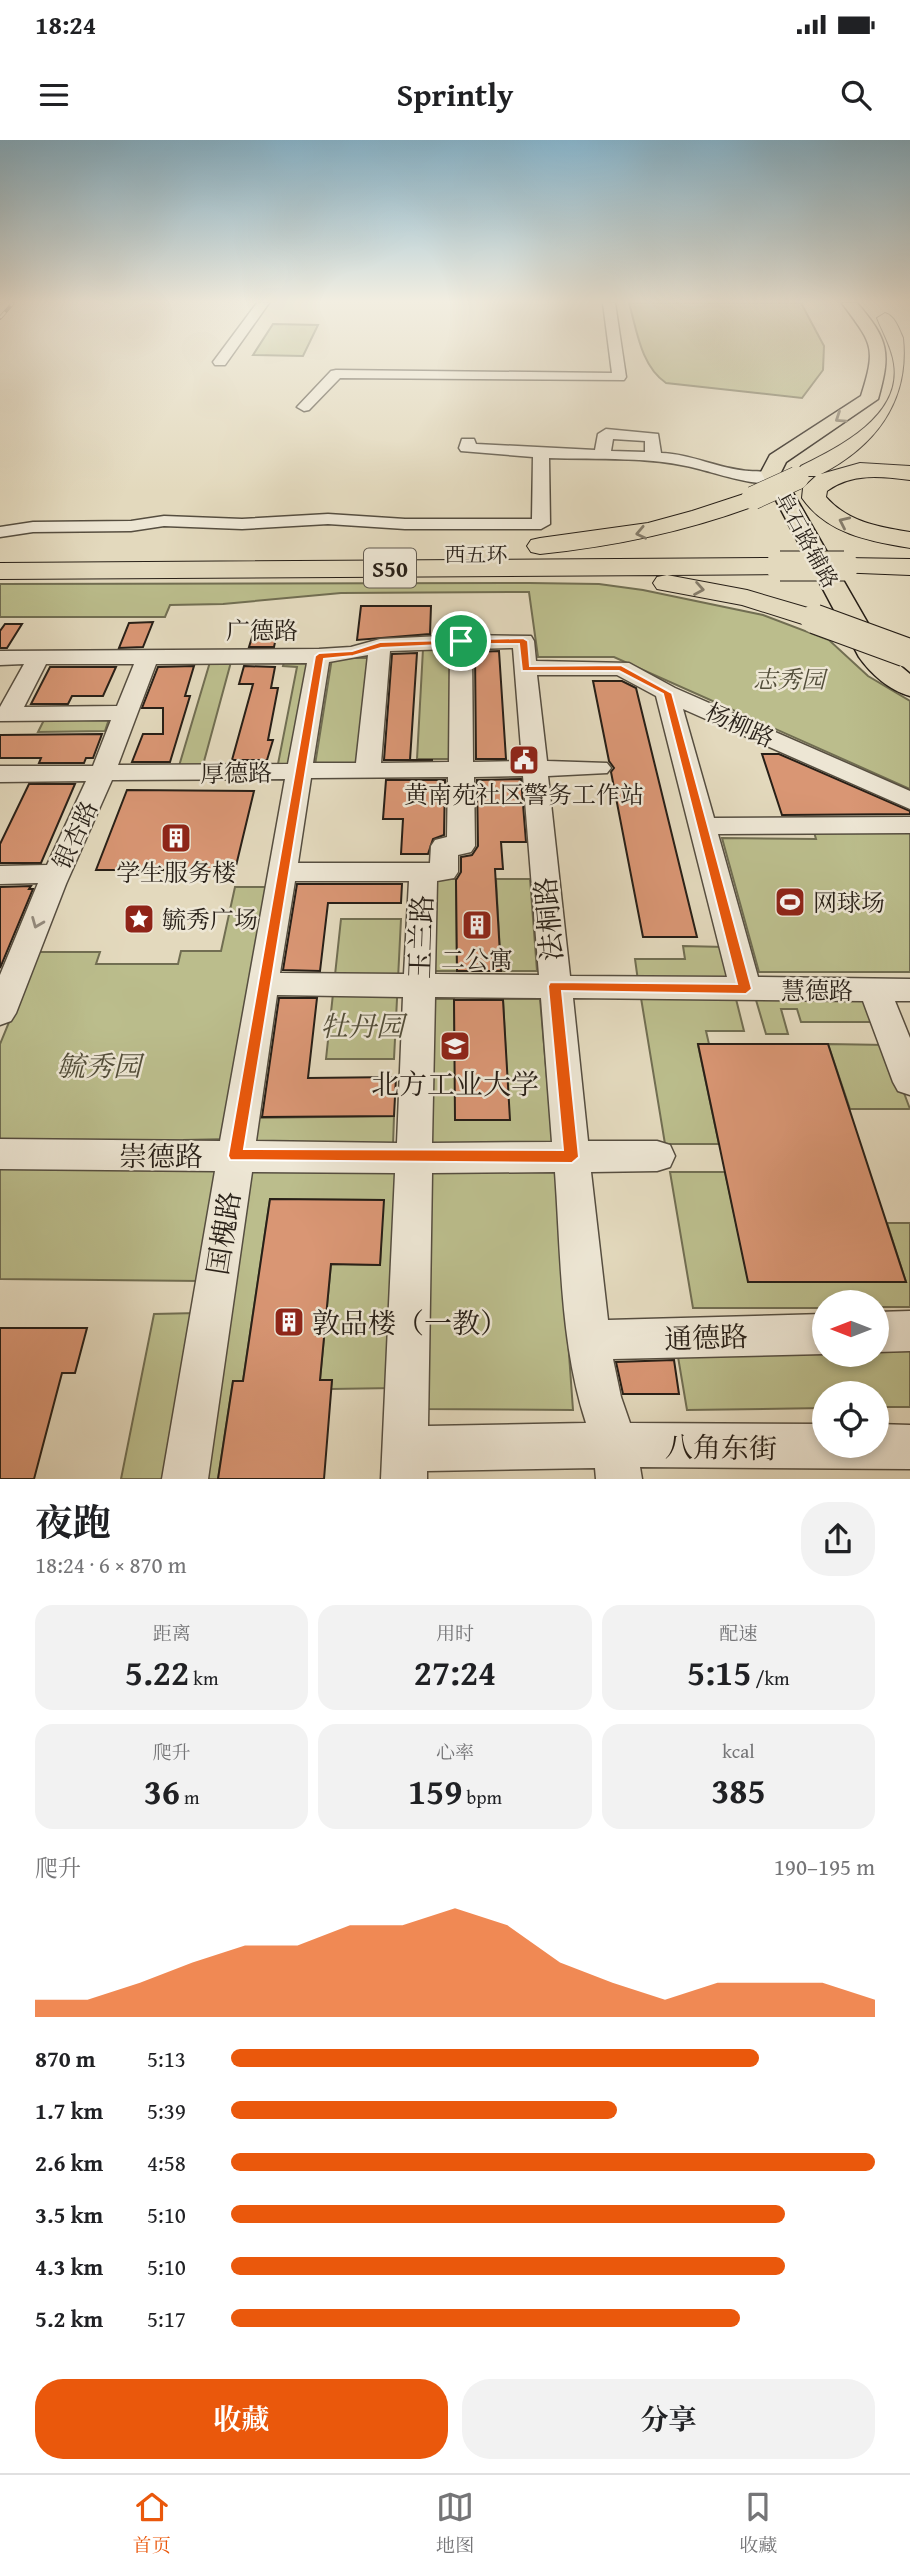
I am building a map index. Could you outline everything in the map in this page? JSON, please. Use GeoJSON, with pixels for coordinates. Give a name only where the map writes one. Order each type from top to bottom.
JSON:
{"type":"FeatureCollection","features":[{"type":"Feature","properties":{"kind":"highway"},"geometry":{"type":"LineString","coordinates":[[828,462],[881,422],[895,406],[903,381],[902,365]]}},
{"type":"Feature","properties":{"kind":"highway"},"geometry":{"type":"LineString","coordinates":[[339,561],[599,540],[684,523],[753,498],[785,478],[898,436]]}},
{"type":"Feature","properties":{"kind":"highway"},"geometry":{"type":"LineString","coordinates":[[910,473],[843,473],[820,483],[815,488],[814,498],[821,508],[837,520],[881,535],[910,540]]}},
{"type":"Feature","properties":{"kind":"highway","name":"西五环"},"geometry":{"type":"LineString","coordinates":[[0,558],[339,561],[840,560],[910,554]]}},
{"type":"Feature","properties":{"kind":"highway","name":"西五环"},"geometry":{"type":"LineString","coordinates":[[840,560],[910,567]]}},
{"type":"Feature","properties":{"kind":"highway"},"geometry":{"type":"LineString","coordinates":[[339,561],[659,582],[747,598],[815,619],[907,653]]}},
{"type":"Feature","properties":{"kind":"highway","name":"西五环"},"geometry":{"type":"LineString","coordinates":[[0,571],[339,561]]}},
{"type":"Feature","properties":{"kind":"main road","name":"阜石路辅路"},"geometry":{"type":"LineString","coordinates":[[879,365],[869,399],[777,459],[771,472],[785,478],[873,657],[886,671],[910,687]]}},
{"type":"Feature","properties":{"kind":"street"},"geometry":{"type":"LineString","coordinates":[[304,407],[337,374],[619,377],[617,365]]}},
{"type":"Feature","properties":{"kind":"street"},"geometry":{"type":"LineString","coordinates":[[468,442],[467,449],[653,457],[704,463],[744,476],[785,478]]}},
{"type":"Feature","properties":{"kind":"street"},"geometry":{"type":"LineString","coordinates":[[0,531],[60,526],[131,526],[164,521],[242,524],[328,519],[405,524],[541,524],[541,453]]}},
{"type":"Feature","properties":{"kind":"street","name":"广德路"},"geometry":{"type":"LineString","coordinates":[[0,658],[319,656],[353,653],[380,645],[461,641],[524,655]]}},
{"type":"Feature","properties":{"kind":"street","name":"玉兰路"},"geometry":{"type":"LineString","coordinates":[[404,1464],[423,872],[444,872],[445,846],[461,846],[461,641]]}},
{"type":"Feature","properties":{"kind":"street"},"geometry":{"type":"LineString","coordinates":[[369,771],[380,645]]}},
{"type":"Feature","properties":{"kind":"street","name":"杨柳路"},"geometry":{"type":"LineString","coordinates":[[524,655],[621,668],[667,693],[910,801]]}},
{"type":"Feature","properties":{"kind":"street","name":"法桐路"},"geometry":{"type":"LineString","coordinates":[[524,655],[589,1340],[599,1397],[617,1462]]}},
{"type":"Feature","properties":{"kind":"street","name":"银杏路"},"geometry":{"type":"LineString","coordinates":[[0,1013],[57,874],[102,774],[148,656]]}},
{"type":"Feature","properties":{"kind":"street","name":"国槐路"},"geometry":{"type":"LineString","coordinates":[[185,1479],[263,984],[319,656]]}},
{"type":"Feature","properties":{"kind":"street"},"geometry":{"type":"LineString","coordinates":[[4,714],[38,658]]}},
{"type":"Feature","properties":{"kind":"street"},"geometry":{"type":"LineString","coordinates":[[667,693],[746,989]]}},
{"type":"Feature","properties":{"kind":"street"},"geometry":{"type":"LineString","coordinates":[[4,714],[124,713]]}},
{"type":"Feature","properties":{"kind":"street","name":"厚德路"},"geometry":{"type":"LineString","coordinates":[[0,774],[598,768]]}},
{"type":"Feature","properties":{"kind":"street"},"geometry":{"type":"LineString","coordinates":[[702,826],[910,825]]}},
{"type":"Feature","properties":{"kind":"street"},"geometry":{"type":"LineString","coordinates":[[283,872],[423,872]]}},
{"type":"Feature","properties":{"kind":"street"},"geometry":{"type":"LineString","coordinates":[[0,875],[57,874]]}},
{"type":"Feature","properties":{"kind":"street","name":"慧德路"},"geometry":{"type":"LineString","coordinates":[[263,984],[910,990]]}},
{"type":"Feature","properties":{"kind":"street"},"geometry":{"type":"LineString","coordinates":[[875,990],[910,1082]]}},
{"type":"Feature","properties":{"kind":"street","name":"崇德路"},"geometry":{"type":"LineString","coordinates":[[0,1154],[412,1158],[657,1156]]}},
{"type":"Feature","properties":{"kind":"street"},"geometry":{"type":"LineString","coordinates":[[889,1332],[910,1331]]}},
{"type":"Feature","properties":{"kind":"street","name":"通德路"},"geometry":{"type":"LineString","coordinates":[[589,1340],[812,1334]]}},
{"type":"Feature","properties":{"kind":"street","name":"八角东街"},"geometry":{"type":"LineString","coordinates":[[404,1464],[617,1462],[910,1447]]}},
{"type":"Feature","properties":{"kind":"green space"},"geometry":{"type":"Polygon","coordinates":[[[823,365],[823,370],[802,398],[666,383],[651,367],[823,365]]]}},
{"type":"Feature","properties":{"kind":"green space","name":"志秀园"},"geometry":{"type":"Polygon","coordinates":[[[0,584],[599,584],[643,590],[763,615],[829,640],[868,676],[910,701],[910,789],[614,657],[538,657],[529,592],[341,593],[223,604],[170,605],[165,617],[0,617],[0,584]]]}},
{"type":"Feature","properties":{"kind":"green space"},"geometry":{"type":"Polygon","coordinates":[[[451,646],[450,759],[417,759],[423,649],[451,646]]]}},
{"type":"Feature","properties":{"kind":"green space"},"geometry":{"type":"Polygon","coordinates":[[[332,658],[369,658],[358,765],[315,765],[332,658]]]}},
{"type":"Feature","properties":{"kind":"green space"},"geometry":{"type":"Polygon","coordinates":[[[285,659],[312,659],[293,764],[278,764],[297,667],[283,666],[285,659]]]}},
{"type":"Feature","properties":{"kind":"green space"},"geometry":{"type":"Polygon","coordinates":[[[210,662],[231,662],[203,765],[179,766],[210,662]]]}},
{"type":"Feature","properties":{"kind":"green space"},"geometry":{"type":"Polygon","coordinates":[[[109,719],[105,731],[38,732],[44,720],[109,719]]]}},
{"type":"Feature","properties":{"kind":"green space"},"geometry":{"type":"Polygon","coordinates":[[[814,832],[910,832],[910,972],[759,972],[722,838],[816,839],[814,832]]]}},
{"type":"Feature","properties":{"kind":"green space"},"geometry":{"type":"Polygon","coordinates":[[[434,879],[456,879],[457,971],[433,971],[434,879]]]}},
{"type":"Feature","properties":{"kind":"green space"},"geometry":{"type":"Polygon","coordinates":[[[496,879],[530,879],[537,971],[501,971],[496,879]]]}},
{"type":"Feature","properties":{"kind":"green space","name":"毓秀园"},"geometry":{"type":"Polygon","coordinates":[[[235,887],[271,887],[228,1139],[184,1140],[177,1171],[221,1170],[201,1281],[0,1279],[0,1044],[38,952],[100,952],[96,964],[178,964],[181,951],[221,951],[235,887]]]}},
{"type":"Feature","properties":{"kind":"green space","name":"牡丹园"},"geometry":{"type":"Polygon","coordinates":[[[341,919],[401,919],[394,1059],[326,1059],[341,919]]]}},
{"type":"Feature","properties":{"kind":"green space"},"geometry":{"type":"Polygon","coordinates":[[[683,946],[724,947],[732,982],[638,981],[635,959],[685,959],[683,946]]]}},
{"type":"Feature","properties":{"kind":"green space"},"geometry":{"type":"Polygon","coordinates":[[[641,998],[736,999],[744,1031],[706,1031],[709,1044],[698,1045],[719,1144],[665,1144],[641,998]]]}},
{"type":"Feature","properties":{"kind":"green space"},"geometry":{"type":"Polygon","coordinates":[[[432,999],[454,999],[456,1120],[509,1120],[503,999],[540,999],[553,1147],[431,1148],[432,999]]]}},
{"type":"Feature","properties":{"kind":"green space"},"geometry":{"type":"Polygon","coordinates":[[[756,1000],[872,1000],[880,1022],[801,1022],[797,1009],[781,1009],[788,1034],[766,1034],[756,1000]]]}},
{"type":"Feature","properties":{"kind":"green space"},"geometry":{"type":"Polygon","coordinates":[[[828,1044],[886,1045],[910,1109],[850,1109],[828,1044]]]}},
{"type":"Feature","properties":{"kind":"green space"},"geometry":{"type":"Polygon","coordinates":[[[394,1116],[393,1146],[246,1147],[250,1118],[394,1116]]]}},
{"type":"Feature","properties":{"kind":"green space"},"geometry":{"type":"Polygon","coordinates":[[[401,1168],[394,1388],[331,1389],[332,1380],[320,1380],[331,1264],[380,1265],[383,1200],[270,1199],[243,1381],[233,1381],[218,1479],[202,1479],[248,1170],[401,1168]]]}},
{"type":"Feature","properties":{"kind":"green space"},"geometry":{"type":"Polygon","coordinates":[[[430,1172],[556,1172],[573,1410],[424,1409],[430,1172]]]}},
{"type":"Feature","properties":{"kind":"green space"},"geometry":{"type":"Polygon","coordinates":[[[670,1172],[725,1172],[749,1282],[906,1282],[887,1223],[910,1223],[910,1307],[889,1307],[889,1290],[812,1290],[812,1308],[693,1308],[670,1172]]]}},
{"type":"Feature","properties":{"kind":"green space"},"geometry":{"type":"Polygon","coordinates":[[[197,1313],[169,1479],[121,1479],[154,1314],[197,1313]]]}},
{"type":"Feature","properties":{"kind":"green space"},"geometry":{"type":"Polygon","coordinates":[[[889,1348],[910,1348],[910,1407],[889,1407],[889,1381],[812,1381],[812,1408],[687,1410],[677,1351],[812,1349],[812,1367],[889,1367],[889,1348]]]}},
{"type":"Feature","properties":{"kind":"building"},"geometry":{"type":"Polygon","coordinates":[[[361,606],[431,606],[430,634],[357,640],[361,606]]]}},
{"type":"Feature","properties":{"kind":"building"},"geometry":{"type":"Polygon","coordinates":[[[153,622],[143,647],[119,648],[129,623],[153,622]]]}},
{"type":"Feature","properties":{"kind":"building"},"geometry":{"type":"Polygon","coordinates":[[[5,624],[22,624],[7,648],[0,648],[0,631],[5,624]]]}},
{"type":"Feature","properties":{"kind":"building"},"geometry":{"type":"Polygon","coordinates":[[[277,633],[274,647],[249,647],[253,634],[277,633]]]}},
{"type":"Feature","properties":{"kind":"building"},"geometry":{"type":"Polygon","coordinates":[[[499,651],[506,759],[476,759],[475,652],[499,651]]]}},
{"type":"Feature","properties":{"kind":"building"},"geometry":{"type":"Polygon","coordinates":[[[417,653],[410,760],[384,760],[392,654],[417,653]]]}},
{"type":"Feature","properties":{"kind":"building"},"geometry":{"type":"Polygon","coordinates":[[[194,666],[185,696],[190,696],[170,762],[132,762],[143,734],[163,734],[163,708],[142,708],[158,667],[194,666]]]}},
{"type":"Feature","properties":{"kind":"building"},"geometry":{"type":"Polygon","coordinates":[[[244,666],[275,667],[271,688],[278,688],[268,740],[273,740],[267,760],[232,760],[253,684],[239,684],[244,666]]]}},
{"type":"Feature","properties":{"kind":"building"},"geometry":{"type":"Polygon","coordinates":[[[50,667],[116,667],[103,696],[72,696],[68,704],[31,704],[50,667]]]}},
{"type":"Feature","properties":{"kind":"building"},"geometry":{"type":"Polygon","coordinates":[[[593,681],[622,681],[636,688],[697,937],[643,937],[611,772],[614,768],[609,761],[593,681]]]}},
{"type":"Feature","properties":{"kind":"building"},"geometry":{"type":"Polygon","coordinates":[[[102,734],[93,758],[86,758],[84,763],[39,763],[41,758],[0,758],[0,735],[102,734]]]}},
{"type":"Feature","properties":{"kind":"building"},"geometry":{"type":"Polygon","coordinates":[[[762,754],[779,754],[910,811],[910,814],[782,815],[762,754]]]}},
{"type":"Feature","properties":{"kind":"building"},"geometry":{"type":"Polygon","coordinates":[[[521,779],[526,842],[501,842],[503,869],[495,869],[501,971],[457,971],[456,880],[461,872],[461,857],[472,855],[478,846],[477,780],[521,779]]]}},
{"type":"Feature","properties":{"kind":"building"},"geometry":{"type":"Polygon","coordinates":[[[386,780],[445,780],[444,835],[433,839],[428,854],[401,854],[403,819],[383,819],[386,780]]]}},
{"type":"Feature","properties":{"kind":"building"},"geometry":{"type":"Polygon","coordinates":[[[29,784],[75,784],[41,863],[0,863],[0,844],[29,784]]]}},
{"type":"Feature","properties":{"kind":"building","name":"学生服务楼"},"geometry":{"type":"Polygon","coordinates":[[[127,790],[254,791],[235,870],[96,870],[127,790]]]}},
{"type":"Feature","properties":{"kind":"building"},"geometry":{"type":"Polygon","coordinates":[[[297,884],[402,884],[401,903],[328,903],[320,971],[283,970],[297,884]]]}},
{"type":"Feature","properties":{"kind":"building"},"geometry":{"type":"Polygon","coordinates":[[[31,886],[29,889],[33,889],[0,968],[0,887],[31,886]]]}},
{"type":"Feature","properties":{"kind":"building"},"geometry":{"type":"Polygon","coordinates":[[[279,998],[317,998],[308,1078],[396,1077],[394,1116],[262,1117],[279,998]]]}},
{"type":"Feature","properties":{"kind":"building"},"geometry":{"type":"Polygon","coordinates":[[[454,1000],[503,1000],[510,1120],[455,1120],[454,1000]]]}},
{"type":"Feature","properties":{"kind":"building"},"geometry":{"type":"Polygon","coordinates":[[[698,1044],[828,1044],[906,1282],[748,1282],[698,1044]]]}},
{"type":"Feature","properties":{"kind":"building","name":"敦品楼（一教）"},"geometry":{"type":"Polygon","coordinates":[[[270,1199],[384,1200],[380,1265],[331,1264],[320,1380],[332,1380],[324,1479],[218,1479],[233,1381],[243,1381],[270,1199]]]}},
{"type":"Feature","properties":{"kind":"building"},"geometry":{"type":"Polygon","coordinates":[[[0,1328],[87,1328],[75,1373],[62,1373],[34,1479],[0,1479],[0,1328]]]}},
{"type":"Feature","properties":{"kind":"building"},"geometry":{"type":"Polygon","coordinates":[[[674,1360],[679,1394],[623,1394],[616,1362],[674,1360]]]}},
{"type":"Feature","properties":{"kind":"place","name":"黄南苑社区警务工作站"},"geometry":{"type":"Point","coordinates":[524,760]}},
{"type":"Feature","properties":{"kind":"place","name":"学生服务楼"},"geometry":{"type":"Point","coordinates":[176,838]}},
{"type":"Feature","properties":{"kind":"place","name":"网球场"},"geometry":{"type":"Point","coordinates":[790,902]}},
{"type":"Feature","properties":{"kind":"place","name":"毓秀广场"},"geometry":{"type":"Point","coordinates":[139,919]}},
{"type":"Feature","properties":{"kind":"place","name":"二公寓"},"geometry":{"type":"Point","coordinates":[477,925]}},
{"type":"Feature","properties":{"kind":"place","name":"北方工业大学"},"geometry":{"type":"Point","coordinates":[455,1046]}},
{"type":"Feature","properties":{"kind":"place","name":"敦品楼（一教）"},"geometry":{"type":"Point","coordinates":[289,1322]}},
{"type":"Feature","properties":{"kind":"route"},"geometry":{"type":"LineString","coordinates":[[461,641],[523,641],[525,668],[621,668],[667,693],[746,989],[555,986],[572,1157],[235,1156],[319,656],[353,653],[380,645],[461,641]]}}]}
